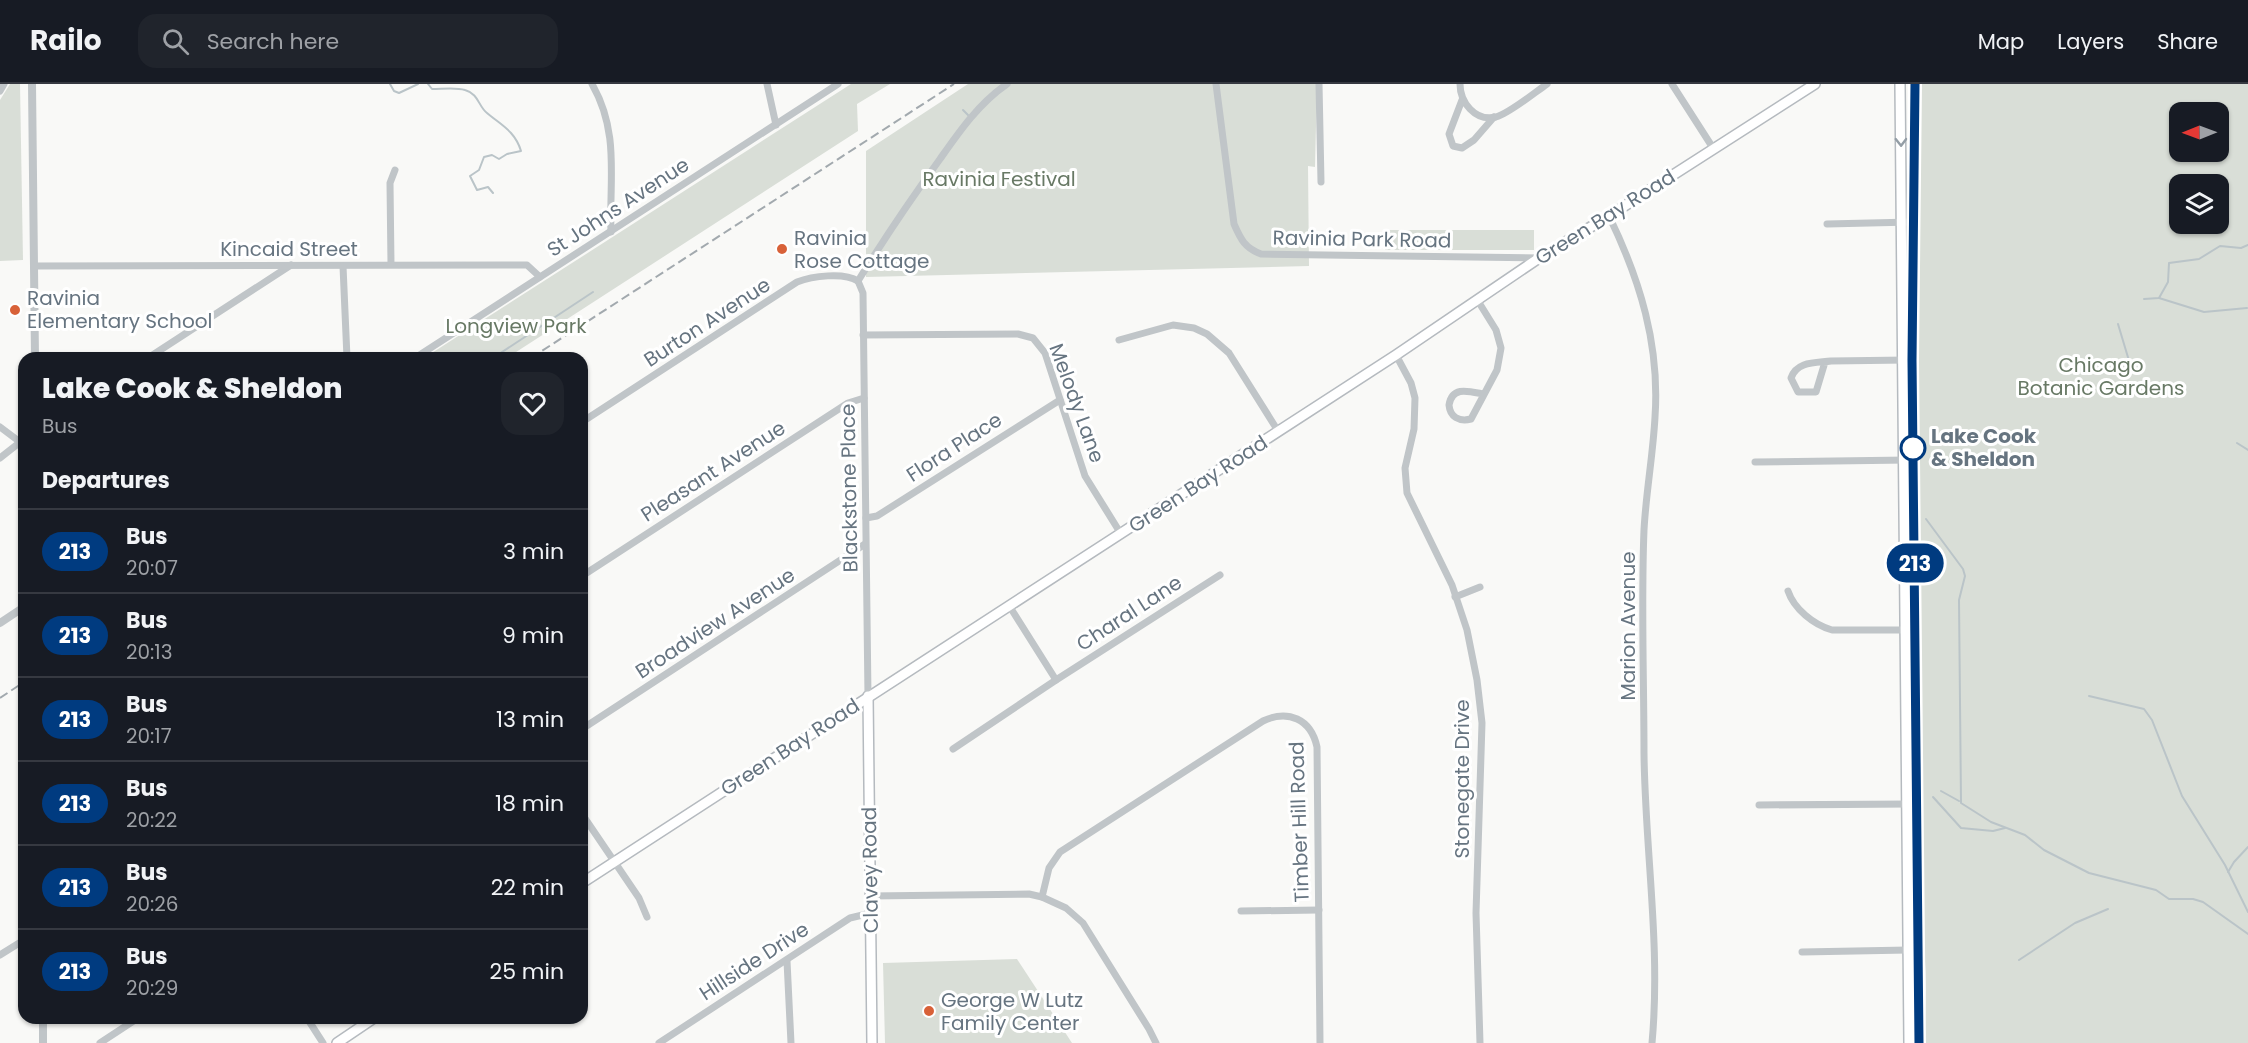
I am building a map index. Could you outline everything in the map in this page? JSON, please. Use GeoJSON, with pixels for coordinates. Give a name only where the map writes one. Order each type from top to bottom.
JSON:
{"type":"FeatureCollection","features":[{"type":"Feature","properties":{"kind":"main road","name":"Green Bay Road"},"geometry":{"type":"LineString","coordinates":[[588,879],[1396,355],[1539,258],[1609,216],[1815,84]]}},
{"type":"Feature","properties":{"kind":"main road"},"geometry":{"type":"LineString","coordinates":[[1900,84],[1909,460],[1912,804],[1919,1043]]}},
{"type":"Feature","properties":{"kind":"main road"},"geometry":{"type":"LineString","coordinates":[[1907,360],[1915,84]]}},
{"type":"Feature","properties":{"kind":"main road","name":"Clavey Road"},"geometry":{"type":"LineString","coordinates":[[868,696],[872,1043]]}},
{"type":"Feature","properties":{"kind":"main road"},"geometry":{"type":"LineString","coordinates":[[1909,1043],[1908,950],[1912,804]]}},
{"type":"Feature","properties":{"kind":"main road"},"geometry":{"type":"LineString","coordinates":[[337,1043],[365,1024]]}},
{"type":"Feature","properties":{"kind":"street"},"geometry":{"type":"LineString","coordinates":[[0,91],[4,84]]}},
{"type":"Feature","properties":{"kind":"street"},"geometry":{"type":"LineString","coordinates":[[32,84],[35,352]]}},
{"type":"Feature","properties":{"kind":"street"},"geometry":{"type":"LineString","coordinates":[[592,84],[604,112],[612,142],[614,177],[611,231]]}},
{"type":"Feature","properties":{"kind":"street"},"geometry":{"type":"LineString","coordinates":[[766,84],[776,124]]}},
{"type":"Feature","properties":{"kind":"street","name":"St Johns Avenue"},"geometry":{"type":"LineString","coordinates":[[424,352],[838,84]]}},
{"type":"Feature","properties":{"kind":"street"},"geometry":{"type":"LineString","coordinates":[[858,281],[897,217],[944,152],[972,116],[1007,84]]}},
{"type":"Feature","properties":{"kind":"street","name":"Ravinia Park Road"},"geometry":{"type":"LineString","coordinates":[[1216,84],[1234,224],[1242,243],[1252,250],[1262,254],[1539,258]]}},
{"type":"Feature","properties":{"kind":"street"},"geometry":{"type":"LineString","coordinates":[[1319,84],[1321,182]]}},
{"type":"Feature","properties":{"kind":"street"},"geometry":{"type":"LineString","coordinates":[[1460,84],[1462,100],[1449,134],[1453,146],[1462,148],[1470,144],[1494,117],[1547,84]]}},
{"type":"Feature","properties":{"kind":"street"},"geometry":{"type":"LineString","coordinates":[[1672,84],[1713,148]]}},
{"type":"Feature","properties":{"kind":"street"},"geometry":{"type":"LineString","coordinates":[[1462,100],[1470,111],[1494,117]]}},
{"type":"Feature","properties":{"kind":"street"},"geometry":{"type":"LineString","coordinates":[[391,264],[390,183],[395,170]]}},
{"type":"Feature","properties":{"kind":"street","name":"Marion Avenue"},"geometry":{"type":"LineString","coordinates":[[1609,216],[1634,270],[1641,292],[1655,369],[1655,417],[1646,497],[1643,582],[1645,819],[1657,961],[1652,1043]]}},
{"type":"Feature","properties":{"kind":"street"},"geometry":{"type":"LineString","coordinates":[[1827,224],[1912,222]]}},
{"type":"Feature","properties":{"kind":"street","name":"Kincaid Street"},"geometry":{"type":"LineString","coordinates":[[34,266],[527,265],[540,277]]}},
{"type":"Feature","properties":{"kind":"street"},"geometry":{"type":"LineString","coordinates":[[157,352],[291,266]]}},
{"type":"Feature","properties":{"kind":"street"},"geometry":{"type":"LineString","coordinates":[[343,266],[346,352]]}},
{"type":"Feature","properties":{"kind":"street","name":"Burton Avenue"},"geometry":{"type":"LineString","coordinates":[[588,419],[797,282],[809,277],[851,277],[858,281]]}},
{"type":"Feature","properties":{"kind":"street","name":"Blackstone Place"},"geometry":{"type":"LineString","coordinates":[[858,281],[862,293],[868,696]]}},
{"type":"Feature","properties":{"kind":"street"},"geometry":{"type":"LineString","coordinates":[[1478,301],[1496,330],[1501,348],[1497,370],[1471,419],[1460,420],[1452,414],[1449,400],[1455,392],[1459,390],[1483,394]]}},
{"type":"Feature","properties":{"kind":"street"},"geometry":{"type":"LineString","coordinates":[[1119,340],[1173,325],[1208,333],[1229,353],[1278,431]]}},
{"type":"Feature","properties":{"kind":"street","name":"Melody Lane"},"geometry":{"type":"LineString","coordinates":[[863,335],[1029,336],[1038,342],[1045,353],[1085,476],[1121,534]]}},
{"type":"Feature","properties":{"kind":"street","name":"Stonegate Drive"},"geometry":{"type":"LineString","coordinates":[[1396,355],[1411,383],[1415,398],[1414,429],[1405,468],[1407,493],[1437,552],[1455,597],[1467,630],[1477,680],[1482,723],[1476,913],[1480,1043]]}},
{"type":"Feature","properties":{"kind":"street"},"geometry":{"type":"LineString","coordinates":[[1825,362],[1816,392],[1798,392],[1791,378],[1793,372],[1804,365],[1825,362],[1907,360]]}},
{"type":"Feature","properties":{"kind":"street","name":"Pleasant Avenue"},"geometry":{"type":"LineString","coordinates":[[588,572],[848,403],[864,398]]}},
{"type":"Feature","properties":{"kind":"street","name":"Flora Place"},"geometry":{"type":"LineString","coordinates":[[866,518],[877,516],[1060,400]]}},
{"type":"Feature","properties":{"kind":"street"},"geometry":{"type":"LineString","coordinates":[[0,427],[18,440]]}},
{"type":"Feature","properties":{"kind":"street"},"geometry":{"type":"LineString","coordinates":[[0,458],[18,446]]}},
{"type":"Feature","properties":{"kind":"street"},"geometry":{"type":"LineString","coordinates":[[1755,462],[1909,460]]}},
{"type":"Feature","properties":{"kind":"street","name":"Broadview Avenue"},"geometry":{"type":"LineString","coordinates":[[588,725],[865,544]]}},
{"type":"Feature","properties":{"kind":"street","name":"Charal Lane"},"geometry":{"type":"LineString","coordinates":[[953,750],[1220,574]]}},
{"type":"Feature","properties":{"kind":"street"},"geometry":{"type":"LineString","coordinates":[[1455,597],[1480,587]]}},
{"type":"Feature","properties":{"kind":"street"},"geometry":{"type":"LineString","coordinates":[[1788,591],[1794,604],[1820,627],[1843,632],[1911,630]]}},
{"type":"Feature","properties":{"kind":"street"},"geometry":{"type":"LineString","coordinates":[[1010,606],[1056,680]]}},
{"type":"Feature","properties":{"kind":"street"},"geometry":{"type":"LineString","coordinates":[[0,623],[18,611]]}},
{"type":"Feature","properties":{"kind":"street","name":"Timber Hill Road"},"geometry":{"type":"LineString","coordinates":[[1042,897],[1049,868],[1060,852],[1263,721],[1282,714],[1295,717],[1311,729],[1317,747],[1320,1043]]}},
{"type":"Feature","properties":{"kind":"street"},"geometry":{"type":"LineString","coordinates":[[1759,805],[1912,804]]}},
{"type":"Feature","properties":{"kind":"street"},"geometry":{"type":"LineString","coordinates":[[588,823],[639,898],[647,917]]}},
{"type":"Feature","properties":{"kind":"street"},"geometry":{"type":"LineString","coordinates":[[870,896],[1042,897],[1066,908],[1083,923],[1156,1043]]}},
{"type":"Feature","properties":{"kind":"street"},"geometry":{"type":"LineString","coordinates":[[1241,911],[1318,910]]}},
{"type":"Feature","properties":{"kind":"street","name":"Hillside Drive"},"geometry":{"type":"LineString","coordinates":[[659,1043],[850,918],[871,913]]}},
{"type":"Feature","properties":{"kind":"street"},"geometry":{"type":"LineString","coordinates":[[0,956],[18,944]]}},
{"type":"Feature","properties":{"kind":"street"},"geometry":{"type":"LineString","coordinates":[[1802,952],[1908,950]]}},
{"type":"Feature","properties":{"kind":"street"},"geometry":{"type":"LineString","coordinates":[[787,961],[791,1043]]}},
{"type":"Feature","properties":{"kind":"street"},"geometry":{"type":"LineString","coordinates":[[43,1024],[43,1043]]}},
{"type":"Feature","properties":{"kind":"street"},"geometry":{"type":"LineString","coordinates":[[100,1043],[129,1024]]}},
{"type":"Feature","properties":{"kind":"street"},"geometry":{"type":"LineString","coordinates":[[311,1024],[323,1043]]}},
{"type":"Feature","properties":{"kind":"green space"},"geometry":{"type":"Polygon","coordinates":[[[10,84],[20,84],[23,260],[0,261],[0,100],[10,84]]]}},
{"type":"Feature","properties":{"kind":"green space","name":"Longview Park"},"geometry":{"type":"Polygon","coordinates":[[[851,84],[890,84],[857,104],[858,131],[516,352],[433,352],[851,84]]]}},
{"type":"Feature","properties":{"kind":"green space","name":"Ravinia Festival"},"geometry":{"type":"Polygon","coordinates":[[[968,84],[1317,84],[1315,167],[1308,166],[1309,266],[866,277],[866,151],[968,84]]]}},
{"type":"Feature","properties":{"kind":"green space","name":"Chicago Botanic Gardens"},"geometry":{"type":"Polygon","coordinates":[[[1919,84],[2248,84],[2248,1043],[1924,1043],[1926,985],[1921,928],[1915,182],[1919,84]]]}},
{"type":"Feature","properties":{"kind":"green space"},"geometry":{"type":"Polygon","coordinates":[[[1385,230],[1534,230],[1534,250],[1385,250],[1385,230]]]}},
{"type":"Feature","properties":{"kind":"green space"},"geometry":{"type":"Polygon","coordinates":[[[1017,959],[1072,1043],[885,1043],[883,963],[1017,959]]]}},
{"type":"Feature","properties":{"kind":"waterway"},"geometry":{"type":"LineString","coordinates":[[390,84],[394,91],[399,93],[418,84]]}},
{"type":"Feature","properties":{"kind":"waterway"},"geometry":{"type":"LineString","coordinates":[[428,84],[432,89],[457,89],[470,92],[484,110],[515,138],[521,151],[507,154],[499,159],[492,155],[484,157],[479,170],[470,176],[477,190],[488,187],[493,193]]}},
{"type":"Feature","properties":{"kind":"waterway"},"geometry":{"type":"LineString","coordinates":[[963,110],[968,115]]}},
{"type":"Feature","properties":{"kind":"waterway"},"geometry":{"type":"LineString","coordinates":[[2144,299],[2159,298],[2168,282],[2169,263],[2199,259],[2220,246],[2241,248],[2248,245]]}},
{"type":"Feature","properties":{"kind":"waterway"},"geometry":{"type":"LineString","coordinates":[[502,352],[593,292]]}},
{"type":"Feature","properties":{"kind":"waterway"},"geometry":{"type":"LineString","coordinates":[[2159,298],[2204,312],[2247,308]]}},
{"type":"Feature","properties":{"kind":"waterway"},"geometry":{"type":"LineString","coordinates":[[2118,324],[2130,364]]}},
{"type":"Feature","properties":{"kind":"waterway"},"geometry":{"type":"LineString","coordinates":[[2237,443],[2248,450]]}},
{"type":"Feature","properties":{"kind":"waterway"},"geometry":{"type":"LineString","coordinates":[[1926,519],[1963,569],[1965,576],[1959,600],[1961,803],[1991,822],[2025,835],[2044,850],[2089,873],[2156,890],[2169,899],[2193,899],[2203,902],[2248,934]]}},
{"type":"Feature","properties":{"kind":"waterway"},"geometry":{"type":"LineString","coordinates":[[2089,696],[2144,709],[2152,720],[2182,796],[2225,865],[2248,912]]}},
{"type":"Feature","properties":{"kind":"waterway"},"geometry":{"type":"LineString","coordinates":[[1941,791],[1959,801]]}},
{"type":"Feature","properties":{"kind":"waterway"},"geometry":{"type":"LineString","coordinates":[[1933,797],[1961,828],[1993,831],[2005,828]]}},
{"type":"Feature","properties":{"kind":"waterway"},"geometry":{"type":"LineString","coordinates":[[2228,872],[2248,847]]}},
{"type":"Feature","properties":{"kind":"waterway"},"geometry":{"type":"LineString","coordinates":[[2019,960],[2075,923],[2108,909]]}},
{"type":"Feature","properties":{"kind":"railway"},"geometry":{"type":"LineString","coordinates":[[540,352],[954,84]]}},
{"type":"Feature","properties":{"kind":"railway"},"geometry":{"type":"LineString","coordinates":[[0,698],[18,686]]}},
{"type":"Feature","properties":{"kind":"bus line","name":"213"},"geometry":{"type":"LineString","coordinates":[[1915,84],[1912,360],[1917,664],[1919,1043]]}},
{"type":"Feature","properties":{"kind":"place","name":"Ravinia Rose Cottage"},"geometry":{"type":"Point","coordinates":[782,249]}},
{"type":"Feature","properties":{"kind":"place","name":"Ravinia Elementary School"},"geometry":{"type":"Point","coordinates":[15,310]}},
{"type":"Feature","properties":{"kind":"place","name":"Lake Cook & Sheldon"},"geometry":{"type":"Point","coordinates":[1913,448]}},
{"type":"Feature","properties":{"kind":"place","name":"George W Lutz Family Center"},"geometry":{"type":"Point","coordinates":[929,1011]}}]}
